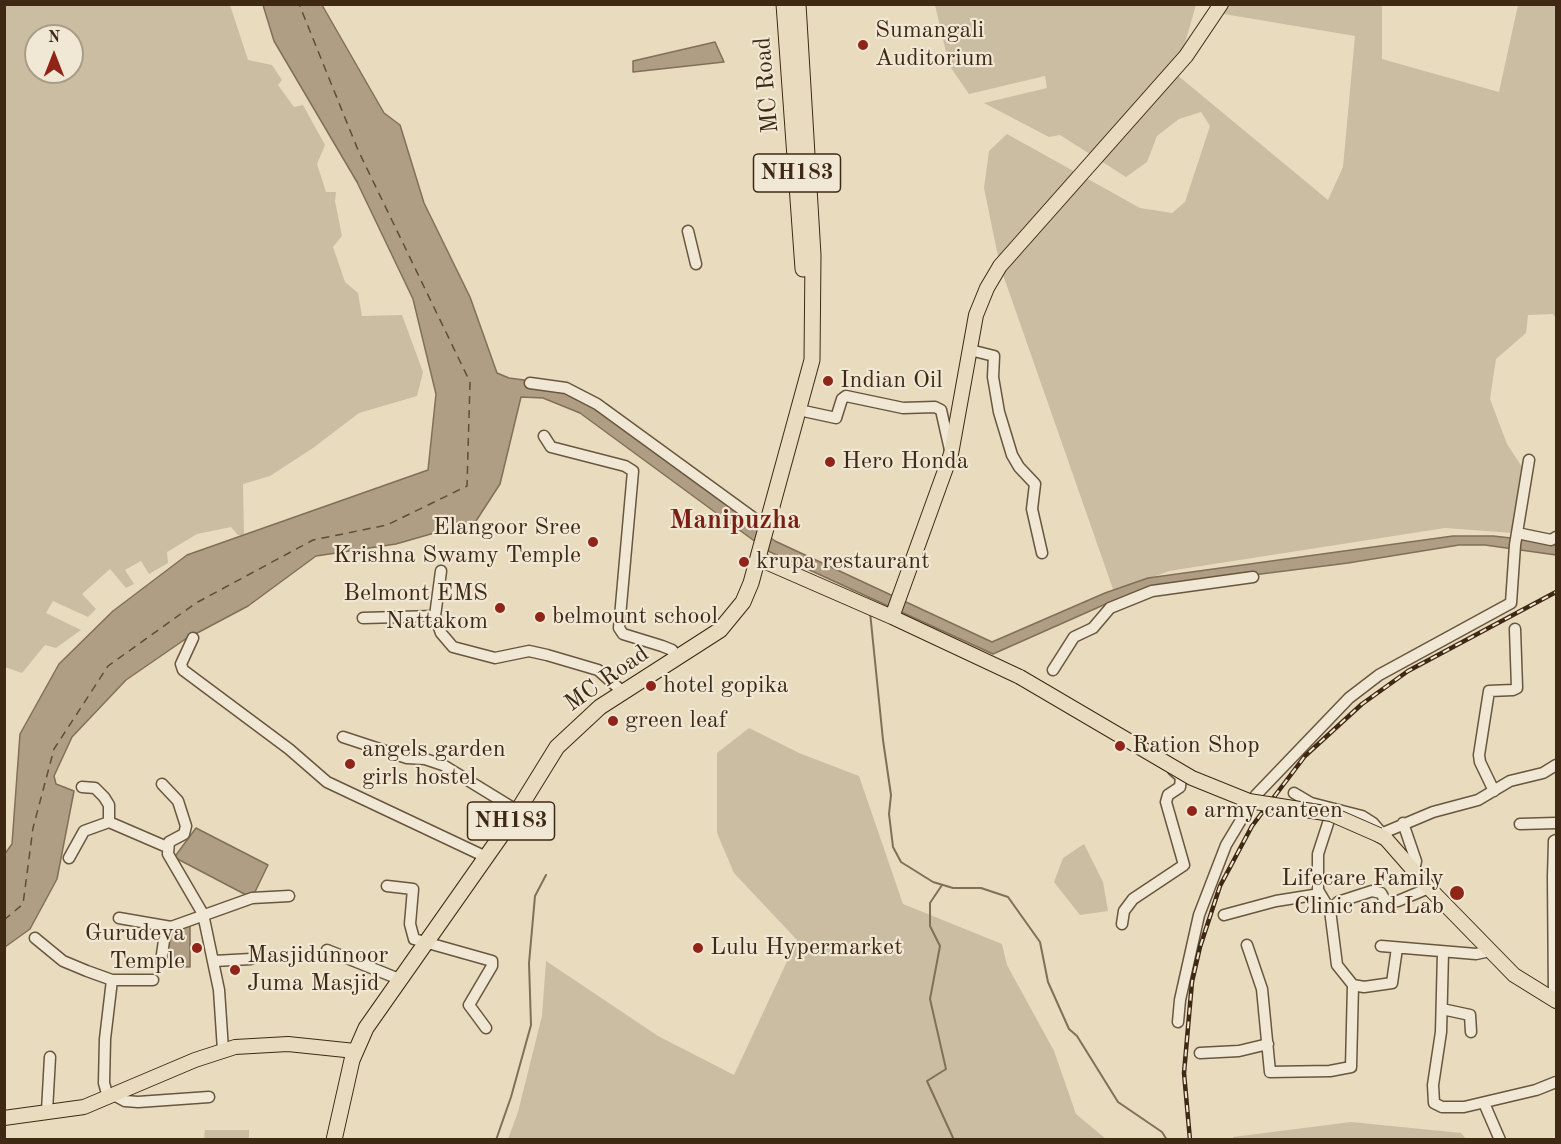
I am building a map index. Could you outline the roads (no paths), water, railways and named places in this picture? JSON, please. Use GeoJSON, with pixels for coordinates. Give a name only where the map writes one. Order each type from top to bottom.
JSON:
{"type":"FeatureCollection","features":[{"type":"Feature","properties":{"kind":"highway","name":"MC Road"},"geometry":{"type":"LineString","coordinates":[[784,4],[804,270],[813,340]]}},
{"type":"Feature","properties":{"kind":"highway","name":"MC Road"},"geometry":{"type":"LineString","coordinates":[[333,1140],[355,1051],[374,1014],[518,811],[557,747],[600,707],[720,630],[733,617],[751,583],[810,371],[813,340],[813,255],[798,4]]}},
{"type":"Feature","properties":{"kind":"main road"},"geometry":{"type":"LineString","coordinates":[[892,617],[951,454],[976,315],[1000,266],[1186,56],[1221,4]]}},
{"type":"Feature","properties":{"kind":"main road"},"geometry":{"type":"LineString","coordinates":[[759,559],[892,617],[1014,674],[1192,778],[1249,801],[1331,814],[1383,836],[1429,888],[1514,975],[1555,1000]]}},
{"type":"Feature","properties":{"kind":"main road"},"geometry":{"type":"LineString","coordinates":[[4,1118],[77,1108],[223,1050],[288,1044],[355,1051]]}},
{"type":"Feature","properties":{"kind":"street"},"geometry":{"type":"LineString","coordinates":[[688,231],[696,264]]}},
{"type":"Feature","properties":{"kind":"street"},"geometry":{"type":"LineString","coordinates":[[970,350],[994,356],[993,377],[999,412],[1012,455],[1019,467],[1035,484],[1032,509],[1042,553]]}},
{"type":"Feature","properties":{"kind":"street"},"geometry":{"type":"LineString","coordinates":[[530,383],[566,388],[597,404],[764,532]]}},
{"type":"Feature","properties":{"kind":"street"},"geometry":{"type":"LineString","coordinates":[[799,410],[836,418],[842,399],[846,396],[903,408],[938,408],[951,454]]}},
{"type":"Feature","properties":{"kind":"street"},"geometry":{"type":"LineString","coordinates":[[544,436],[551,447],[626,466],[633,471],[619,628],[623,634],[663,646],[678,658]]}},
{"type":"Feature","properties":{"kind":"street"},"geometry":{"type":"LineString","coordinates":[[1178,1022],[1199,915],[1222,854],[1256,795],[1349,698],[1379,675],[1434,643],[1510,604],[1513,598],[1516,537],[1528,460]]}},
{"type":"Feature","properties":{"kind":"street"},"geometry":{"type":"LineString","coordinates":[[1516,537],[1551,540],[1557,537]]}},
{"type":"Feature","properties":{"kind":"street"},"geometry":{"type":"LineString","coordinates":[[441,571],[435,616],[441,633],[453,647],[495,658],[529,651],[547,655],[598,670],[623,692]]}},
{"type":"Feature","properties":{"kind":"street"},"geometry":{"type":"LineString","coordinates":[[1053,670],[1074,637],[1093,628],[1110,608],[1152,591],[1253,577]]}},
{"type":"Feature","properties":{"kind":"street"},"geometry":{"type":"LineString","coordinates":[[363,618],[435,616]]}},
{"type":"Feature","properties":{"kind":"street"},"geometry":{"type":"LineString","coordinates":[[1494,791],[1479,755],[1489,691],[1517,688],[1515,629]]}},
{"type":"Feature","properties":{"kind":"street"},"geometry":{"type":"LineString","coordinates":[[193,638],[181,664],[183,670],[289,749],[327,782],[486,857]]}},
{"type":"Feature","properties":{"kind":"street"},"geometry":{"type":"LineString","coordinates":[[1014,674],[1012,680],[1060,704],[1180,777],[1179,789],[1166,800],[1184,865],[1132,899],[1124,911],[1122,924]]}},
{"type":"Feature","properties":{"kind":"street"},"geometry":{"type":"LineString","coordinates":[[343,737],[387,752],[443,765],[518,811]]}},
{"type":"Feature","properties":{"kind":"street"},"geometry":{"type":"LineString","coordinates":[[1294,793],[1311,803],[1352,812],[1373,823],[1383,836],[1402,823],[1433,812],[1471,803],[1510,781],[1543,774],[1557,765]]}},
{"type":"Feature","properties":{"kind":"street"},"geometry":{"type":"LineString","coordinates":[[162,784],[178,801],[187,831],[169,842],[168,854],[203,914],[219,990],[223,1050]]}},
{"type":"Feature","properties":{"kind":"street"},"geometry":{"type":"LineString","coordinates":[[82,787],[94,788],[104,797],[108,805],[109,822]]}},
{"type":"Feature","properties":{"kind":"street"},"geometry":{"type":"LineString","coordinates":[[1247,945],[1262,989],[1270,1071],[1330,1071],[1351,1067],[1353,985],[1337,965],[1330,909],[1320,894],[1318,854],[1331,814]]}},
{"type":"Feature","properties":{"kind":"street"},"geometry":{"type":"LineString","coordinates":[[69,858],[84,831],[109,822],[167,847]]}},
{"type":"Feature","properties":{"kind":"street"},"geometry":{"type":"LineString","coordinates":[[1402,823],[1416,861],[1414,871]]}},
{"type":"Feature","properties":{"kind":"street"},"geometry":{"type":"LineString","coordinates":[[1520,824],[1557,823]]}},
{"type":"Feature","properties":{"kind":"street"},"geometry":{"type":"LineString","coordinates":[[1555,1000],[1554,842],[1557,840]]}},
{"type":"Feature","properties":{"kind":"street"},"geometry":{"type":"LineString","coordinates":[[387,886],[413,889],[411,933],[414,939],[492,961],[492,966],[469,1005],[486,1028]]}},
{"type":"Feature","properties":{"kind":"street"},"geometry":{"type":"LineString","coordinates":[[1330,909],[1338,902],[1372,891],[1381,893],[1386,902],[1398,901],[1429,888]]}},
{"type":"Feature","properties":{"kind":"street"},"geometry":{"type":"LineString","coordinates":[[1224,915],[1276,901],[1320,894]]}},
{"type":"Feature","properties":{"kind":"street"},"geometry":{"type":"LineString","coordinates":[[119,918],[166,927],[252,898],[289,896]]}},
{"type":"Feature","properties":{"kind":"street"},"geometry":{"type":"LineString","coordinates":[[161,961],[166,927]]}},
{"type":"Feature","properties":{"kind":"street"},"geometry":{"type":"LineString","coordinates":[[35,938],[63,961],[112,980],[153,980]]}},
{"type":"Feature","properties":{"kind":"street"},"geometry":{"type":"LineString","coordinates":[[1381,946],[1476,954],[1490,951]]}},
{"type":"Feature","properties":{"kind":"street"},"geometry":{"type":"LineString","coordinates":[[1353,985],[1364,987],[1392,983],[1397,948]]}},
{"type":"Feature","properties":{"kind":"street"},"geometry":{"type":"LineString","coordinates":[[327,950],[399,979]]}},
{"type":"Feature","properties":{"kind":"street"},"geometry":{"type":"LineString","coordinates":[[1443,952],[1442,1010],[1438,1065],[1433,1085],[1434,1103],[1454,1108],[1484,1103],[1557,1082]]}},
{"type":"Feature","properties":{"kind":"street"},"geometry":{"type":"LineString","coordinates":[[214,961],[252,959]]}},
{"type":"Feature","properties":{"kind":"street"},"geometry":{"type":"LineString","coordinates":[[112,980],[105,1039],[104,1083],[111,1096],[125,1101],[138,1102],[209,1097]]}},
{"type":"Feature","properties":{"kind":"street"},"geometry":{"type":"LineString","coordinates":[[1442,1010],[1470,1015],[1471,1032]]}},
{"type":"Feature","properties":{"kind":"street"},"geometry":{"type":"LineString","coordinates":[[1200,1053],[1239,1051],[1268,1044]]}},
{"type":"Feature","properties":{"kind":"street"},"geometry":{"type":"LineString","coordinates":[[48,1112],[50,1057]]}},
{"type":"Feature","properties":{"kind":"street"},"geometry":{"type":"LineString","coordinates":[[1484,1103],[1500,1140]]}},
{"type":"Feature","properties":{"kind":"waterway"},"geometry":{"type":"LineString","coordinates":[[870,612],[891,795],[889,814],[893,847],[901,862],[933,882],[953,888],[981,888],[1008,897],[1040,942],[1048,982],[1069,1029],[1077,1036],[1118,1102],[1162,1132],[1167,1140]]}},
{"type":"Feature","properties":{"kind":"waterway"},"geometry":{"type":"LineString","coordinates":[[496,1140],[511,1097],[531,1025],[529,963],[535,896],[546,875]]}},
{"type":"Feature","properties":{"kind":"waterway"},"geometry":{"type":"LineString","coordinates":[[942,885],[930,903],[930,926],[940,946],[930,999],[946,1069],[927,1081],[954,1140]]}},
{"type":"Feature","properties":{"kind":"railway"},"geometry":{"type":"LineString","coordinates":[[1190,1140],[1184,1073],[1192,982],[1200,947],[1220,886],[1252,826],[1305,756],[1362,704],[1408,671],[1556,592]]}},
{"type":"Feature","properties":{"kind":"place","name":"Sumangali Auditorium"},"geometry":{"type":"Point","coordinates":[863,45]}},
{"type":"Feature","properties":{"kind":"place","name":"Indian Oil"},"geometry":{"type":"Point","coordinates":[828,381]}},
{"type":"Feature","properties":{"kind":"place","name":"Hero Honda"},"geometry":{"type":"Point","coordinates":[830,462]}},
{"type":"Feature","properties":{"kind":"place","name":"Elangoor Sree Krishna Swamy Temple"},"geometry":{"type":"Point","coordinates":[593,542]}},
{"type":"Feature","properties":{"kind":"place","name":"krupa restaurant"},"geometry":{"type":"Point","coordinates":[744,562]}},
{"type":"Feature","properties":{"kind":"place","name":"Belmont EMS Nattakom"},"geometry":{"type":"Point","coordinates":[500,608]}},
{"type":"Feature","properties":{"kind":"place","name":"belmount school"},"geometry":{"type":"Point","coordinates":[540,617]}},
{"type":"Feature","properties":{"kind":"place","name":"hotel gopika"},"geometry":{"type":"Point","coordinates":[651,686]}},
{"type":"Feature","properties":{"kind":"place","name":"green leaf"},"geometry":{"type":"Point","coordinates":[613,721]}},
{"type":"Feature","properties":{"kind":"place","name":"Ration Shop"},"geometry":{"type":"Point","coordinates":[1120,746]}},
{"type":"Feature","properties":{"kind":"place","name":"angels garden girls hostel"},"geometry":{"type":"Point","coordinates":[350,764]}},
{"type":"Feature","properties":{"kind":"place","name":"army canteen"},"geometry":{"type":"Point","coordinates":[1192,811]}},
{"type":"Feature","properties":{"kind":"place","name":"Lifecare Family Clinic and Lab"},"geometry":{"type":"Point","coordinates":[1457,893]}},
{"type":"Feature","properties":{"kind":"place","name":"Gurudeva Temple"},"geometry":{"type":"Point","coordinates":[197,948]}},
{"type":"Feature","properties":{"kind":"place","name":"Lulu Hypermarket"},"geometry":{"type":"Point","coordinates":[698,948]}},
{"type":"Feature","properties":{"kind":"place","name":"Masjidunnoor Juma Masjid"},"geometry":{"type":"Point","coordinates":[235,970]}},
{"type":"Feature","properties":{"kind":"district","name":"Manipuzha"},"geometry":{"type":"Point","coordinates":[735,521]}}]}
